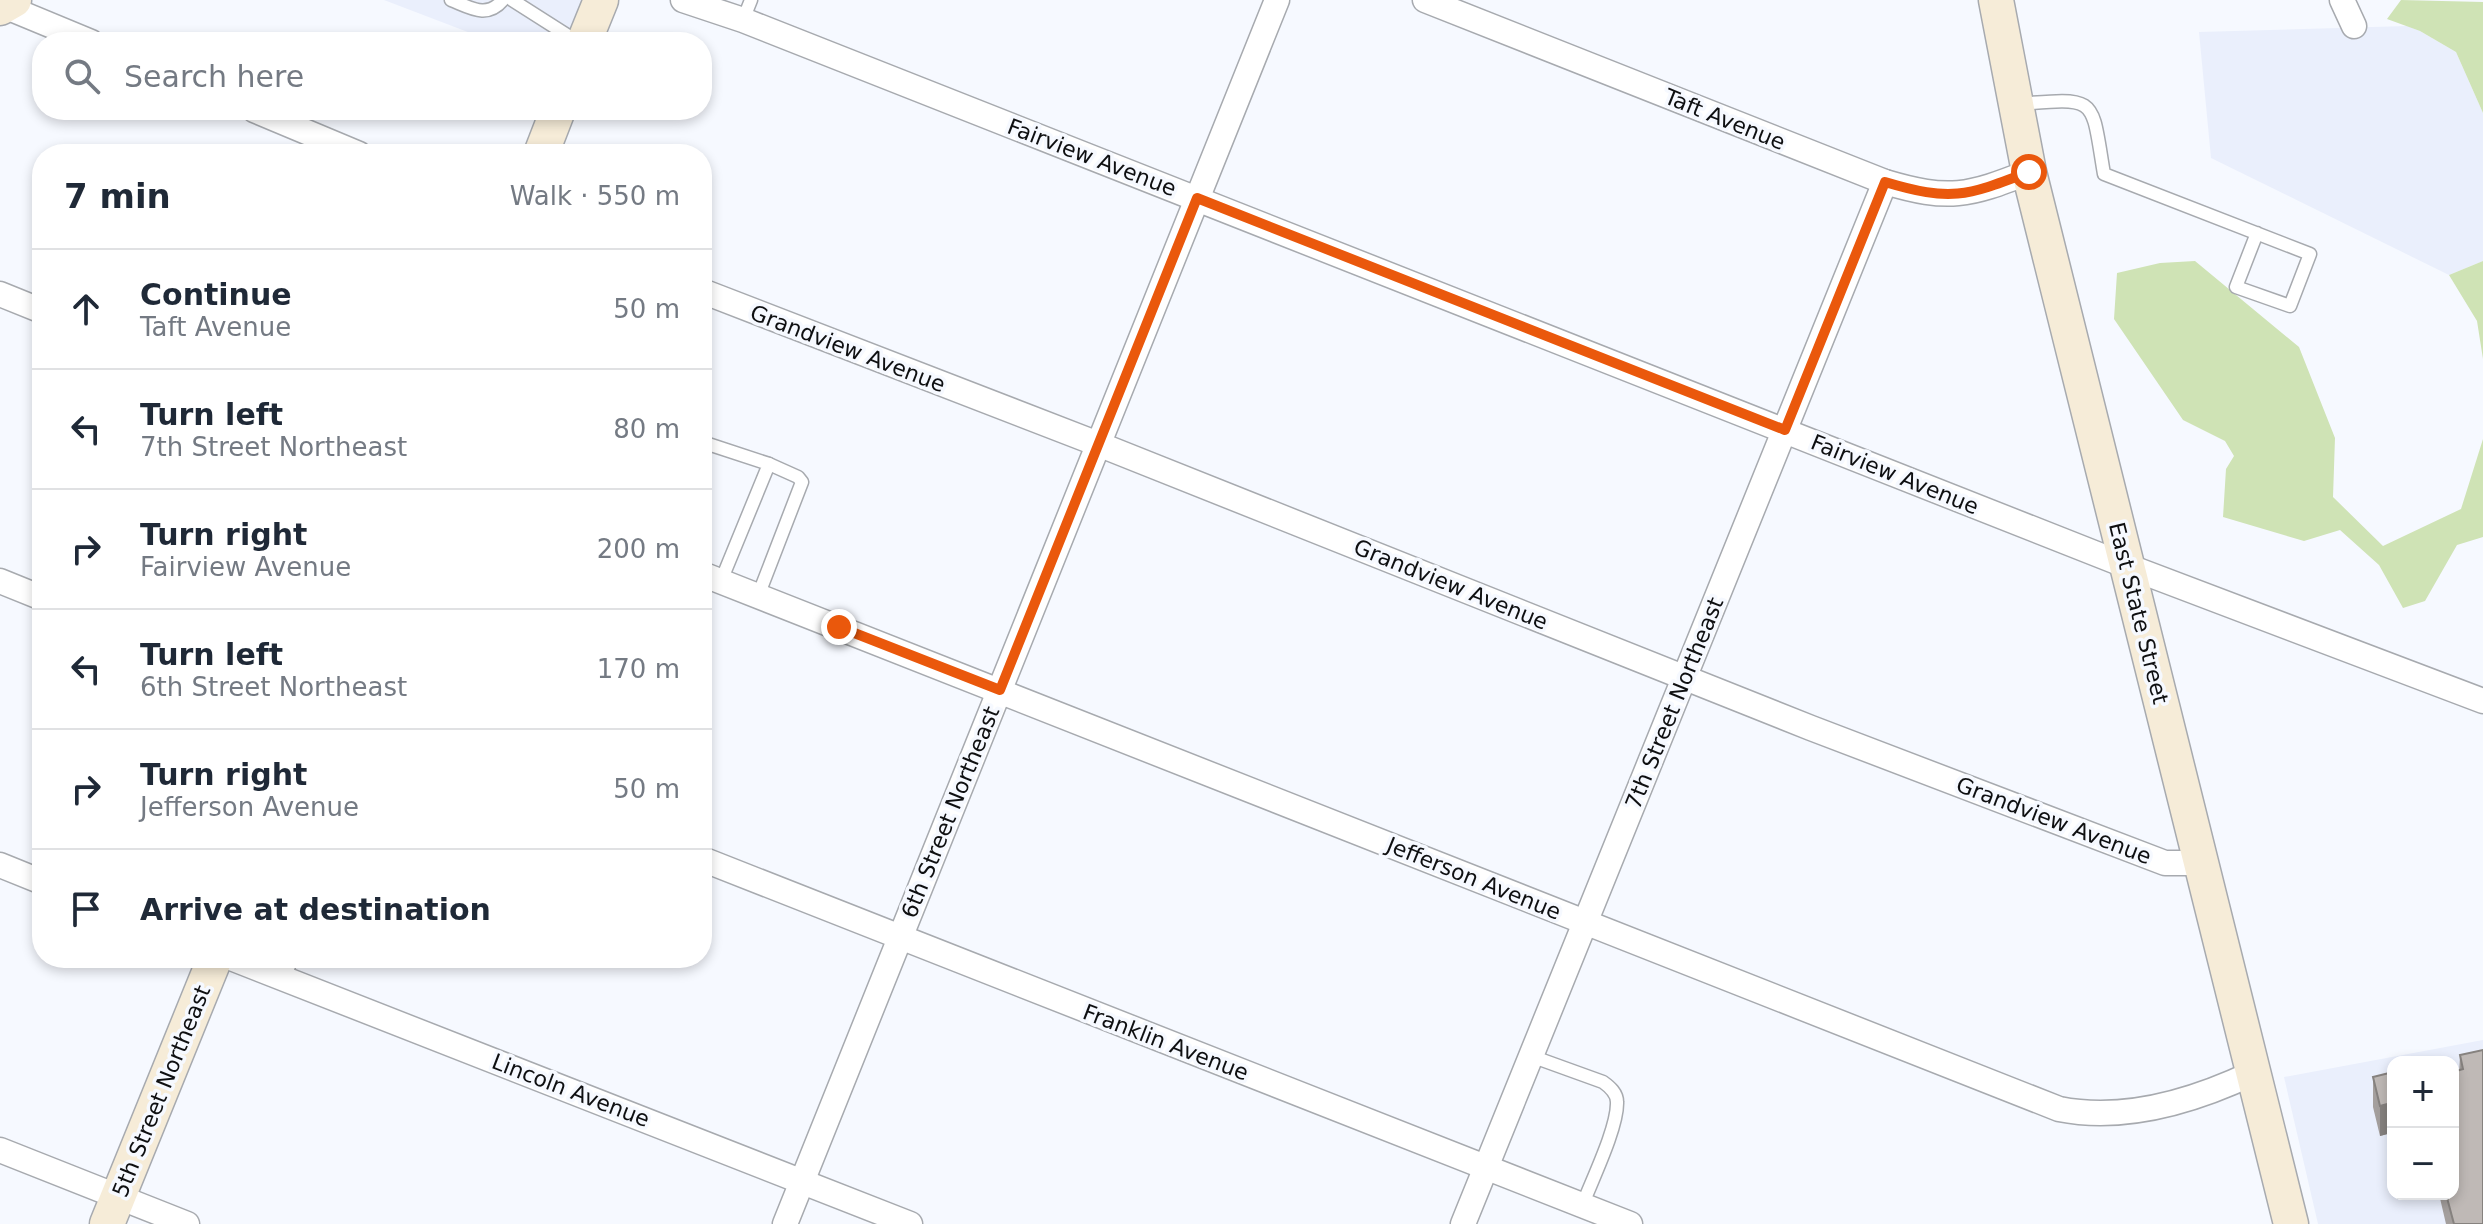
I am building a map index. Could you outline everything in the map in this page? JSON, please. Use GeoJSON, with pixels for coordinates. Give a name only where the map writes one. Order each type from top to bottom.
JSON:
{"type":"FeatureCollection","features":[{"type":"Feature","properties":{"kind":"street"},"geometry":{"type":"LineString","coordinates":[[588,32],[601,0]]}},
{"type":"Feature","properties":{"kind":"street","name":"Fairview Avenue"},"geometry":{"type":"LineString","coordinates":[[683,0],[747,10],[1197,198],[2127,566],[2483,701]]}},
{"type":"Feature","properties":{"kind":"street","name":"6th Street Northeast"},"geometry":{"type":"LineString","coordinates":[[785,1224],[1277,0]]}},
{"type":"Feature","properties":{"kind":"street","name":"Taft Avenue"},"geometry":{"type":"LineString","coordinates":[[1425,0],[1919,193],[1958,195],[1980,191],[2029,172]]}},
{"type":"Feature","properties":{"kind":"street","name":"East State Street"},"geometry":{"type":"LineString","coordinates":[[1996,0],[2029,172],[2291,1224]]}},
{"type":"Feature","properties":{"kind":"street"},"geometry":{"type":"LineString","coordinates":[[2342,0],[2354,26]]}},
{"type":"Feature","properties":{"kind":"street"},"geometry":{"type":"LineString","coordinates":[[6,5],[68,32]]}},
{"type":"Feature","properties":{"kind":"street"},"geometry":{"type":"LineString","coordinates":[[278,120],[335,144]]}},
{"type":"Feature","properties":{"kind":"street"},"geometry":{"type":"LineString","coordinates":[[545,144],[554,120]]}},
{"type":"Feature","properties":{"kind":"street","name":"7th Street Northeast"},"geometry":{"type":"LineString","coordinates":[[1463,1224],[1885,182]]}},
{"type":"Feature","properties":{"kind":"street"},"geometry":{"type":"LineString","coordinates":[[0,294],[32,307]]}},
{"type":"Feature","properties":{"kind":"street","name":"Grandview Avenue"},"geometry":{"type":"LineString","coordinates":[[712,295],[1098,444],[1811,728],[2165,863],[2202,863]]}},
{"type":"Feature","properties":{"kind":"street","name":"Jefferson Avenue"},"geometry":{"type":"LineString","coordinates":[[712,578],[2059,1109],[2095,1114],[2123,1113],[2219,1090],[2253,1073]]}},
{"type":"Feature","properties":{"kind":"street"},"geometry":{"type":"LineString","coordinates":[[0,581],[32,594]]}},
{"type":"Feature","properties":{"kind":"street","name":"Franklin Avenue"},"geometry":{"type":"LineString","coordinates":[[712,863],[1630,1224]]}},
{"type":"Feature","properties":{"kind":"street"},"geometry":{"type":"LineString","coordinates":[[0,865],[32,878]]}},
{"type":"Feature","properties":{"kind":"street","name":"5th Street Northeast"},"geometry":{"type":"LineString","coordinates":[[112,1210],[211,968]]}},
{"type":"Feature","properties":{"kind":"street","name":"Lincoln Avenue"},"geometry":{"type":"LineString","coordinates":[[288,968],[910,1224]]}},
{"type":"Feature","properties":{"kind":"street"},"geometry":{"type":"LineString","coordinates":[[0,1150],[112,1210],[187,1224]]}},
{"type":"Feature","properties":{"kind":"lane"},"geometry":{"type":"LineString","coordinates":[[451,0],[483,13],[495,9],[503,0]]}},
{"type":"Feature","properties":{"kind":"lane"},"geometry":{"type":"LineString","coordinates":[[512,0],[562,32]]}},
{"type":"Feature","properties":{"kind":"lane"},"geometry":{"type":"LineString","coordinates":[[2016,104],[2069,99],[2084,103],[2094,115],[2104,174],[2257,233],[2310,254],[2290,306],[2236,287],[2257,233]]}},
{"type":"Feature","properties":{"kind":"lane"},"geometry":{"type":"LineString","coordinates":[[712,445],[769,464],[798,477],[802,482],[758,596]]}},
{"type":"Feature","properties":{"kind":"lane"},"geometry":{"type":"LineString","coordinates":[[712,578],[769,464]]}},
{"type":"Feature","properties":{"kind":"lane"},"geometry":{"type":"LineString","coordinates":[[1531,1056],[1603,1082],[1611,1087],[1618,1098],[1615,1118],[1582,1206]]}},
{"type":"Feature","properties":{"kind":"shaded area"},"geometry":{"type":"Polygon","coordinates":[[[384,0],[595,0],[582,32],[468,32],[384,0]]]}},
{"type":"Feature","properties":{"kind":"shaded area"},"geometry":{"type":"Polygon","coordinates":[[[2407,26],[2456,52],[2483,113],[2483,261],[2449,275],[2211,158],[2199,32],[2407,26]]]}},
{"type":"Feature","properties":{"kind":"shaded area"},"geometry":{"type":"Polygon","coordinates":[[[2483,1040],[2483,1224],[2318,1224],[2284,1077],[2387,1058],[2387,1200],[2459,1200],[2459,1056],[2397,1056],[2483,1040]]]}},
{"type":"Feature","properties":{"kind":"green space"},"geometry":{"type":"Polygon","coordinates":[[[2401,0],[2483,2],[2483,113],[2456,52],[2420,31],[2387,19],[2401,0]]]}},
{"type":"Feature","properties":{"kind":"green space"},"geometry":{"type":"Polygon","coordinates":[[[2195,261],[2299,347],[2335,438],[2333,497],[2383,546],[2461,509],[2483,439],[2483,537],[2457,545],[2425,601],[2403,608],[2379,565],[2340,530],[2304,541],[2223,517],[2226,469],[2234,456],[2225,441],[2183,420],[2114,319],[2117,273],[2160,263],[2195,261]]]}},
{"type":"Feature","properties":{"kind":"green space"},"geometry":{"type":"Polygon","coordinates":[[[2483,261],[2483,359],[2477,321],[2449,275],[2483,261]]]}},
{"type":"Feature","properties":{"kind":"building"},"geometry":{"type":"Polygon","coordinates":[[[2483,1050],[2483,1224],[2454,1224],[2448,1200],[2459,1200],[2459,1070],[2463,1069],[2460,1055],[2483,1050]]]}},
{"type":"Feature","properties":{"kind":"building"},"geometry":{"type":"Polygon","coordinates":[[[2387,1074],[2387,1104],[2380,1106],[2373,1077],[2387,1074]]]}},
{"type":"Feature","properties":{"kind":"route"},"geometry":{"type":"LineString","coordinates":[[839,627],[1000,690],[1197,198],[1785,430],[1885,182],[1919,193],[1958,195],[1980,191],[2029,172]]}}]}
